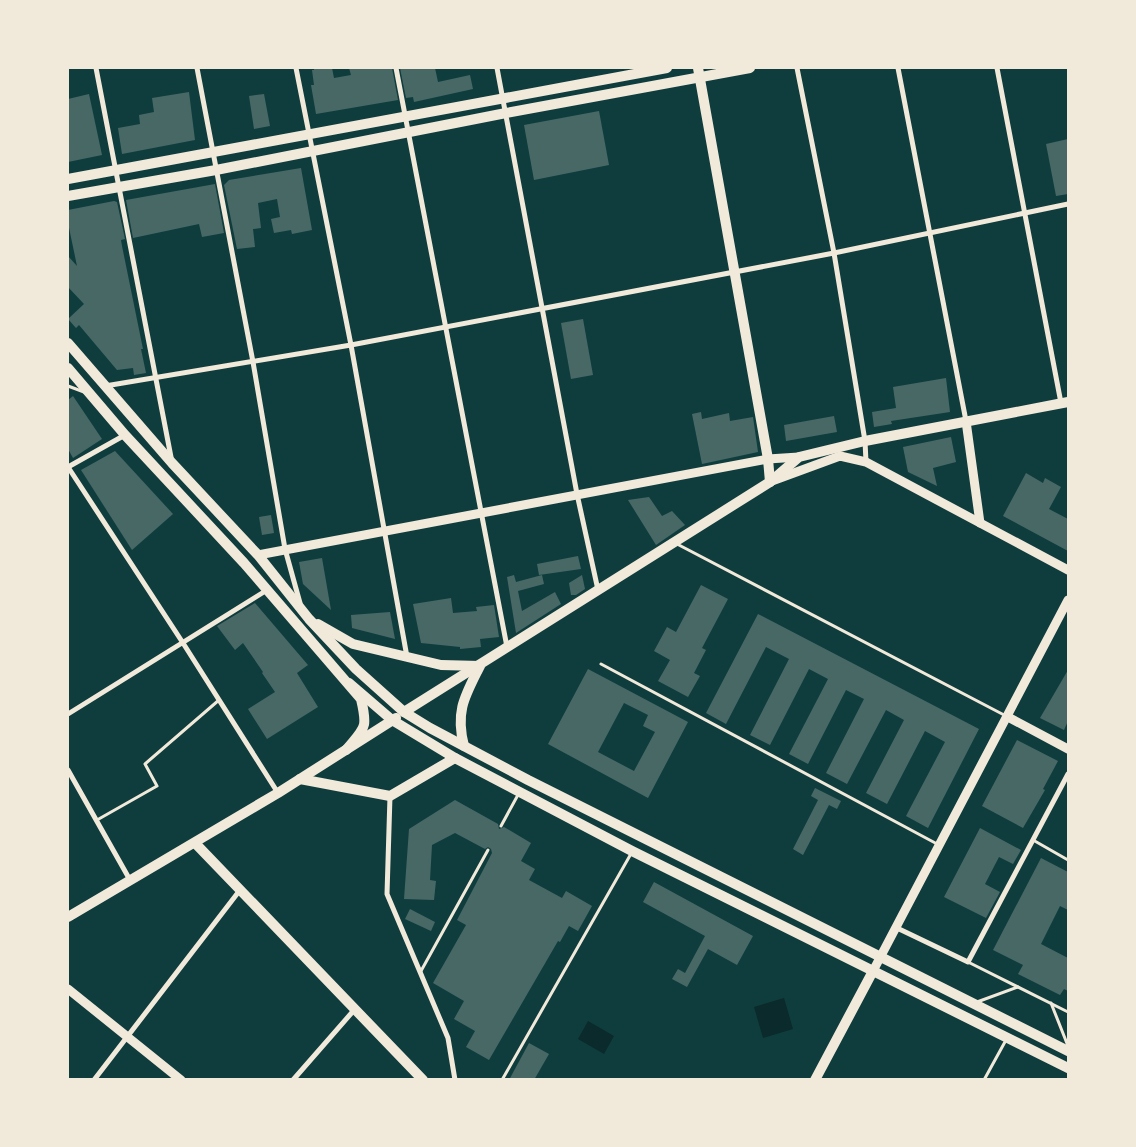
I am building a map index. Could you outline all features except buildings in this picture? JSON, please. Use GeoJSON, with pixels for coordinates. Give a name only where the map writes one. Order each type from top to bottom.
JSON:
{"type":"FeatureCollection","features":[{"type":"Feature","properties":{"kind":"main road"},"geometry":{"type":"LineString","coordinates":[[68,179],[404,115],[667,68]]}},
{"type":"Feature","properties":{"kind":"main road"},"geometry":{"type":"LineString","coordinates":[[68,196],[408,133],[699,72],[750,68]]}},
{"type":"Feature","properties":{"kind":"main road"},"geometry":{"type":"LineString","coordinates":[[699,72],[768,459],[770,482]]}},
{"type":"Feature","properties":{"kind":"main road"},"geometry":{"type":"LineString","coordinates":[[68,343],[172,463],[258,555],[309,619],[356,669],[404,712],[464,746],[880,958],[1068,1051]]}},
{"type":"Feature","properties":{"kind":"main road"},"geometry":{"type":"LineString","coordinates":[[68,368],[125,435],[181,493],[267,590],[361,699],[366,721],[364,728],[346,750]]}},
{"type":"Feature","properties":{"kind":"main road"},"geometry":{"type":"LineString","coordinates":[[68,918],[278,793],[404,712],[480,666],[770,482],[798,457],[866,441],[1065,403]]}},
{"type":"Feature","properties":{"kind":"main road"},"geometry":{"type":"LineString","coordinates":[[309,619],[354,644],[441,665],[480,666]]}},
{"type":"Feature","properties":{"kind":"main road"},"geometry":{"type":"LineString","coordinates":[[464,746],[460,730],[462,702],[480,666]]}},
{"type":"Feature","properties":{"kind":"main road"},"geometry":{"type":"LineString","coordinates":[[349,683],[392,720],[455,758],[632,850],[1068,1068]]}},
{"type":"Feature","properties":{"kind":"main road"},"geometry":{"type":"LineString","coordinates":[[300,779],[390,796],[455,758]]}},
{"type":"Feature","properties":{"kind":"main road"},"geometry":{"type":"LineString","coordinates":[[195,843],[423,1080]]}},
{"type":"Feature","properties":{"kind":"main road"},"geometry":{"type":"LineString","coordinates":[[815,1080],[873,971]]}},
{"type":"Feature","properties":{"kind":"street"},"geometry":{"type":"LineString","coordinates":[[96,68],[172,463]]}},
{"type":"Feature","properties":{"kind":"street"},"geometry":{"type":"LineString","coordinates":[[197,68],[253,362],[286,550],[302,610]]}},
{"type":"Feature","properties":{"kind":"street"},"geometry":{"type":"LineString","coordinates":[[296,68],[351,345],[408,658]]}},
{"type":"Feature","properties":{"kind":"street"},"geometry":{"type":"LineString","coordinates":[[396,68],[507,648]]}},
{"type":"Feature","properties":{"kind":"street"},"geometry":{"type":"LineString","coordinates":[[497,68],[577,494],[598,591]]}},
{"type":"Feature","properties":{"kind":"street"},"geometry":{"type":"LineString","coordinates":[[797,68],[834,253],[866,441],[866,462]]}},
{"type":"Feature","properties":{"kind":"street"},"geometry":{"type":"LineString","coordinates":[[898,68],[928,233],[966,421],[980,523]]}},
{"type":"Feature","properties":{"kind":"street"},"geometry":{"type":"LineString","coordinates":[[997,68],[1024,212],[1065,403]]}},
{"type":"Feature","properties":{"kind":"street"},"geometry":{"type":"LineString","coordinates":[[104,386],[351,345],[735,270],[834,253],[1068,204]]}},
{"type":"Feature","properties":{"kind":"street"},"geometry":{"type":"LineString","coordinates":[[125,435],[68,467],[278,793]]}},
{"type":"Feature","properties":{"kind":"street"},"geometry":{"type":"LineString","coordinates":[[770,482],[840,456],[866,462],[1068,570]]}},
{"type":"Feature","properties":{"kind":"street"},"geometry":{"type":"LineString","coordinates":[[258,555],[768,459],[798,457]]}},
{"type":"Feature","properties":{"kind":"street"},"geometry":{"type":"LineString","coordinates":[[68,714],[267,590]]}},
{"type":"Feature","properties":{"kind":"street"},"geometry":{"type":"LineString","coordinates":[[873,971],[1068,600]]}},
{"type":"Feature","properties":{"kind":"street"},"geometry":{"type":"LineString","coordinates":[[1008,717],[1068,749]]}},
{"type":"Feature","properties":{"kind":"street"},"geometry":{"type":"LineString","coordinates":[[68,770],[95,821],[130,880]]}},
{"type":"Feature","properties":{"kind":"street"},"geometry":{"type":"LineString","coordinates":[[896,928],[968,962],[1068,774]]}},
{"type":"Feature","properties":{"kind":"street"},"geometry":{"type":"LineString","coordinates":[[390,796],[387,894],[448,1038],[456,1080]]}},
{"type":"Feature","properties":{"kind":"street"},"geometry":{"type":"LineString","coordinates":[[94,1080],[240,890]]}},
{"type":"Feature","properties":{"kind":"street"},"geometry":{"type":"LineString","coordinates":[[68,989],[181,1080]]}},
{"type":"Feature","properties":{"kind":"street"},"geometry":{"type":"LineString","coordinates":[[293,1080],[355,1009]]}},
{"type":"Feature","properties":{"kind":"lane"},"geometry":{"type":"LineString","coordinates":[[68,386],[89,393]]}},
{"type":"Feature","properties":{"kind":"lane"},"geometry":{"type":"LineString","coordinates":[[674,542],[1008,717]]}},
{"type":"Feature","properties":{"kind":"lane"},"geometry":{"type":"LineString","coordinates":[[601,664],[940,845]]}},
{"type":"Feature","properties":{"kind":"lane"},"geometry":{"type":"LineString","coordinates":[[95,821],[157,786],[145,764],[219,700]]}},
{"type":"Feature","properties":{"kind":"lane"},"geometry":{"type":"LineString","coordinates":[[501,826],[520,792]]}},
{"type":"Feature","properties":{"kind":"lane"},"geometry":{"type":"LineString","coordinates":[[1033,840],[1068,860]]}},
{"type":"Feature","properties":{"kind":"lane"},"geometry":{"type":"LineString","coordinates":[[421,971],[488,850]]}},
{"type":"Feature","properties":{"kind":"lane"},"geometry":{"type":"LineString","coordinates":[[502,1080],[632,850]]}},
{"type":"Feature","properties":{"kind":"lane"},"geometry":{"type":"LineString","coordinates":[[968,962],[1068,1012]]}},
{"type":"Feature","properties":{"kind":"lane"},"geometry":{"type":"LineString","coordinates":[[973,1003],[1019,987]]}},
{"type":"Feature","properties":{"kind":"lane"},"geometry":{"type":"LineString","coordinates":[[1051,1002],[1068,1046]]}},
{"type":"Feature","properties":{"kind":"lane"},"geometry":{"type":"LineString","coordinates":[[984,1080],[1007,1038]]}},
{"type":"Feature","properties":{"kind":"water"},"geometry":{"type":"Polygon","coordinates":[[[784,998],[793,1029],[763,1038],[754,1007],[784,998]]]}},
{"type":"Feature","properties":{"kind":"water"},"geometry":{"type":"Polygon","coordinates":[[[588,1021],[614,1036],[604,1054],[578,1039],[588,1021]]]}}]}
